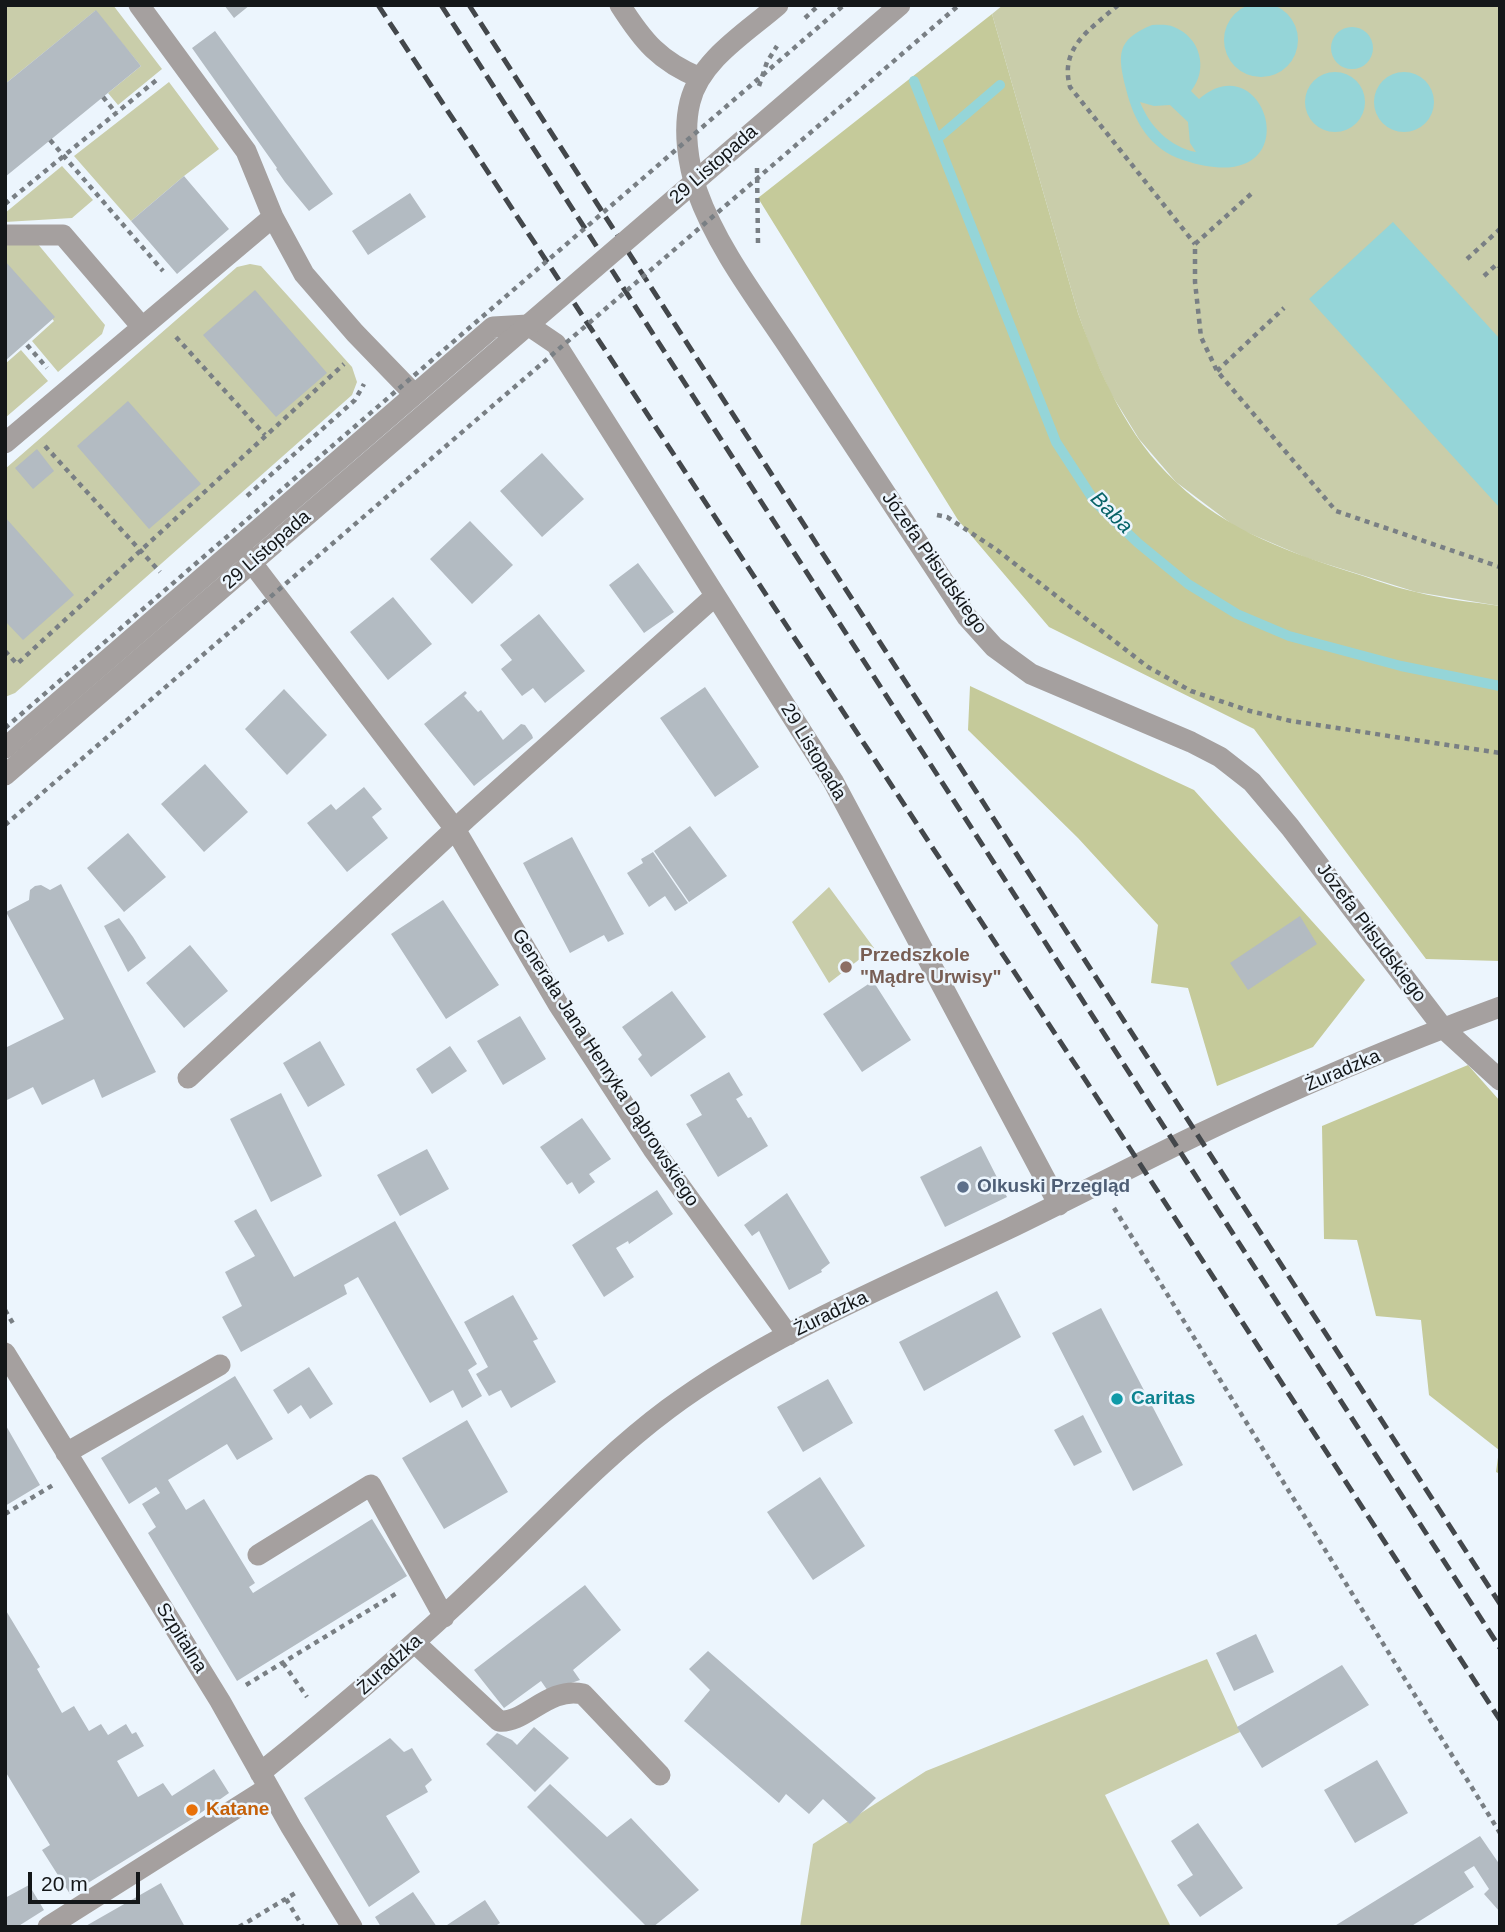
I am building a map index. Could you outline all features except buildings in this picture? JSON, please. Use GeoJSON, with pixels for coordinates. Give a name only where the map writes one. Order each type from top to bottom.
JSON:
{"type":"FeatureCollection","features":[{"type":"Feature","properties":{"kind":"street"},"geometry":{"type":"LineString","coordinates":[[139,5],[246,151],[273,216],[304,274],[355,333],[414,394]]}},
{"type":"Feature","properties":{"kind":"street"},"geometry":{"type":"LineString","coordinates":[[620,5],[650,48],[678,69],[700,78]]}},
{"type":"Feature","properties":{"kind":"street","name":"Józefa Piłsudskiego"},"geometry":{"type":"LineString","coordinates":[[778,5],[718,57],[700,78],[690,101],[687,139],[698,191],[710,219],[746,282],[967,617],[994,647],[1031,674],[1191,742],[1220,757],[1252,782],[1290,827],[1443,1028],[1500,1080]]}},
{"type":"Feature","properties":{"kind":"street","name":"29 Listopada"},"geometry":{"type":"LineString","coordinates":[[5,775],[900,5]]}},
{"type":"Feature","properties":{"kind":"street"},"geometry":{"type":"LineString","coordinates":[[5,443],[273,216]]}},
{"type":"Feature","properties":{"kind":"street"},"geometry":{"type":"LineString","coordinates":[[5,235],[63,235],[142,327]]}},
{"type":"Feature","properties":{"kind":"street","name":"29 Listopada"},"geometry":{"type":"LineString","coordinates":[[6,749],[493,327],[528,325],[556,344],[832,782],[1059,1205]]}},
{"type":"Feature","properties":{"kind":"street","name":"Generała Jana Henryka Dąbrowskiego"},"geometry":{"type":"LineString","coordinates":[[239,547],[455,830],[558,1004],[653,1149],[788,1335]]}},
{"type":"Feature","properties":{"kind":"street"},"geometry":{"type":"LineString","coordinates":[[188,1077],[455,830],[715,596]]}},
{"type":"Feature","properties":{"kind":"street","name":"Żuradzka"},"geometry":{"type":"LineString","coordinates":[[48,1927],[264,1781],[444,1617],[595,1472],[667,1410],[706,1382],[788,1335],[1059,1205],[1209,1129],[1443,1028],[1500,1007]]}},
{"type":"Feature","properties":{"kind":"street","name":"Szpitalna"},"geometry":{"type":"LineString","coordinates":[[5,1353],[220,1701],[264,1781],[352,1927]]}},
{"type":"Feature","properties":{"kind":"street"},"geometry":{"type":"LineString","coordinates":[[66,1453],[220,1365]]}},
{"type":"Feature","properties":{"kind":"street"},"geometry":{"type":"LineString","coordinates":[[258,1555],[371,1485],[444,1617]]}},
{"type":"Feature","properties":{"kind":"street"},"geometry":{"type":"LineString","coordinates":[[415,1643],[499,1721],[508,1722],[548,1699],[572,1691],[583,1694],[660,1774]]}},
{"type":"Feature","properties":{"kind":"path"},"geometry":{"type":"LineString","coordinates":[[5,728],[844,5]]}},
{"type":"Feature","properties":{"kind":"path"},"geometry":{"type":"LineString","coordinates":[[5,825],[959,5]]}},
{"type":"Feature","properties":{"kind":"path"},"geometry":{"type":"LineString","coordinates":[[1118,5],[1072,48],[1067,63],[1070,87],[1195,243],[1195,282],[1201,337],[1217,371],[1336,511],[1500,567]]}},
{"type":"Feature","properties":{"kind":"path"},"geometry":{"type":"LineString","coordinates":[[5,204],[168,71]]}},
{"type":"Feature","properties":{"kind":"path"},"geometry":{"type":"LineString","coordinates":[[103,97],[116,113]]}},
{"type":"Feature","properties":{"kind":"path"},"geometry":{"type":"LineString","coordinates":[[50,140],[168,277]]}},
{"type":"Feature","properties":{"kind":"path"},"geometry":{"type":"LineString","coordinates":[[5,193],[11,200]]}},
{"type":"Feature","properties":{"kind":"path"},"geometry":{"type":"LineString","coordinates":[[1195,243],[1251,194]]}},
{"type":"Feature","properties":{"kind":"path"},"geometry":{"type":"LineString","coordinates":[[1468,259],[1500,229]]}},
{"type":"Feature","properties":{"kind":"path"},"geometry":{"type":"LineString","coordinates":[[1484,276],[1497,264],[1500,267]]}},
{"type":"Feature","properties":{"kind":"path"},"geometry":{"type":"LineString","coordinates":[[1217,371],[1283,307]]}},
{"type":"Feature","properties":{"kind":"path"},"geometry":{"type":"LineString","coordinates":[[173,333],[265,435]]}},
{"type":"Feature","properties":{"kind":"path"},"geometry":{"type":"LineString","coordinates":[[27,345],[49,371]]}},
{"type":"Feature","properties":{"kind":"path"},"geometry":{"type":"LineString","coordinates":[[5,652],[17,664],[353,357]]}},
{"type":"Feature","properties":{"kind":"path"},"geometry":{"type":"LineString","coordinates":[[242,500],[355,400],[365,381]]}},
{"type":"Feature","properties":{"kind":"path"},"geometry":{"type":"LineString","coordinates":[[44,444],[160,572]]}},
{"type":"Feature","properties":{"kind":"path"},"geometry":{"type":"LineString","coordinates":[[928,513],[947,517],[997,550],[1148,667],[1191,691],[1291,721],[1500,752]]}},
{"type":"Feature","properties":{"kind":"path"},"geometry":{"type":"LineString","coordinates":[[150,581],[171,563]]}},
{"type":"Feature","properties":{"kind":"path"},"geometry":{"type":"LineString","coordinates":[[1099,1184],[1500,1833]]}},
{"type":"Feature","properties":{"kind":"path"},"geometry":{"type":"LineString","coordinates":[[5,1514],[56,1482]]}},
{"type":"Feature","properties":{"kind":"path"},"geometry":{"type":"LineString","coordinates":[[220,1701],[422,1577]]}},
{"type":"Feature","properties":{"kind":"path"},"geometry":{"type":"LineString","coordinates":[[239,1927],[303,1888]]}},
{"type":"Feature","properties":{"kind":"path"},"geometry":{"type":"LineString","coordinates":[[286,1899],[303,1927]]}},
{"type":"Feature","properties":{"kind":"green space"},"geometry":{"type":"Polygon","coordinates":[[[8,5],[113,5],[162,69],[118,105],[108,93],[141,66],[95,11],[5,84],[5,8],[8,5]]]}},
{"type":"Feature","properties":{"kind":"green space"},"geometry":{"type":"Polygon","coordinates":[[[1003,5],[1500,5],[1500,606],[1416,592],[1307,558],[1237,528],[1176,482],[1139,439],[1110,392],[1078,313],[992,14],[1003,5]]]}},
{"type":"Feature","properties":{"kind":"green space"},"geometry":{"type":"Polygon","coordinates":[[[992,14],[1078,313],[1117,404],[1143,445],[1159,464],[1176,482],[1217,514],[1286,549],[1402,588],[1500,606],[1500,961],[1426,959],[1254,729],[1049,627],[958,520],[758,198],[992,14]]]}},
{"type":"Feature","properties":{"kind":"green space"},"geometry":{"type":"Polygon","coordinates":[[[169,82],[219,149],[131,221],[74,156],[169,82]]]}},
{"type":"Feature","properties":{"kind":"green space"},"geometry":{"type":"Polygon","coordinates":[[[62,166],[93,200],[72,218],[5,222],[5,213],[62,166]]]}},
{"type":"Feature","properties":{"kind":"green space"},"geometry":{"type":"Polygon","coordinates":[[[37,243],[105,325],[102,334],[58,372],[32,341],[54,321],[8,268],[5,269],[5,245],[37,243]]]}},
{"type":"Feature","properties":{"kind":"green space"},"geometry":{"type":"Polygon","coordinates":[[[250,264],[261,266],[352,367],[357,382],[352,395],[15,693],[5,697],[5,469],[237,267],[250,264]]]}},
{"type":"Feature","properties":{"kind":"green space"},"geometry":{"type":"Polygon","coordinates":[[[21,350],[48,381],[5,418],[5,364],[21,350]]]}},
{"type":"Feature","properties":{"kind":"green space"},"geometry":{"type":"Polygon","coordinates":[[[970,686],[1194,790],[1365,980],[1313,1047],[1217,1086],[1188,988],[1151,983],[1158,925],[1078,838],[968,730],[970,686]]]}},
{"type":"Feature","properties":{"kind":"green space"},"geometry":{"type":"Polygon","coordinates":[[[829,887],[874,948],[829,983],[792,922],[829,887]]]}},
{"type":"Feature","properties":{"kind":"green space"},"geometry":{"type":"Polygon","coordinates":[[[1468,1065],[1500,1101],[1500,1474],[1496,1472],[1499,1450],[1429,1395],[1421,1320],[1376,1316],[1357,1240],[1324,1239],[1322,1126],[1468,1065]]]}},
{"type":"Feature","properties":{"kind":"green space"},"geometry":{"type":"Polygon","coordinates":[[[1207,1659],[1240,1732],[1105,1795],[1171,1927],[800,1927],[813,1844],[926,1771],[1207,1659]]]}},
{"type":"Feature","properties":{"kind":"water"},"geometry":{"type":"Polygon","coordinates":[[[1254,3],[1268,3],[1282,9],[1292,19],[1298,40],[1296,54],[1282,71],[1268,77],[1254,77],[1240,71],[1230,61],[1224,47],[1224,33],[1230,19],[1240,9],[1254,3]]]}},
{"type":"Feature","properties":{"kind":"water"},"geometry":{"type":"Polygon","coordinates":[[[1152,25],[1169,25],[1190,38],[1196,46],[1200,64],[1197,82],[1191,91],[1199,99],[1224,86],[1244,89],[1259,104],[1266,124],[1264,144],[1251,161],[1224,168],[1183,160],[1161,149],[1145,133],[1129,101],[1121,67],[1125,43],[1152,25]],[[1140,102],[1149,120],[1162,135],[1178,146],[1196,152],[1190,143],[1188,122],[1170,105],[1154,106],[1140,102]]]}},
{"type":"Feature","properties":{"kind":"water"},"geometry":{"type":"Polygon","coordinates":[[[1352,27],[1367,33],[1373,48],[1367,63],[1352,69],[1337,63],[1331,48],[1337,33],[1352,27]]]}},
{"type":"Feature","properties":{"kind":"water"},"geometry":{"type":"Polygon","coordinates":[[[1335,72],[1356,81],[1365,102],[1356,123],[1335,132],[1314,123],[1305,102],[1314,81],[1335,72]]]}},
{"type":"Feature","properties":{"kind":"water"},"geometry":{"type":"Polygon","coordinates":[[[1404,72],[1425,81],[1434,102],[1425,123],[1404,132],[1383,123],[1374,102],[1383,81],[1404,72]]]}},
{"type":"Feature","properties":{"kind":"water"},"geometry":{"type":"Polygon","coordinates":[[[1393,222],[1500,339],[1500,508],[1309,299],[1393,222]]]}},
{"type":"Feature","properties":{"kind":"waterway","name":"Baba"},"geometry":{"type":"LineString","coordinates":[[914,81],[1056,442],[1095,502],[1138,543],[1188,584],[1237,614],[1289,636],[1401,666],[1500,686]]}},
{"type":"Feature","properties":{"kind":"waterway"},"geometry":{"type":"LineString","coordinates":[[937,139],[1000,85]]}},
{"type":"Feature","properties":{"kind":"railway"},"geometry":{"type":"LineString","coordinates":[[378,5],[1094,1093],[1500,1720]]}},
{"type":"Feature","properties":{"kind":"railway"},"geometry":{"type":"LineString","coordinates":[[441,5],[1500,1648]]}},
{"type":"Feature","properties":{"kind":"railway"},"geometry":{"type":"LineString","coordinates":[[469,5],[1500,1604]]}},
{"type":"Feature","properties":{"kind":"place","name":"Przedszkole \"Mądre Urwisy\""},"geometry":{"type":"Point","coordinates":[846,967]}},
{"type":"Feature","properties":{"kind":"place","name":"Olkuski Przegląd"},"geometry":{"type":"Point","coordinates":[963,1187]}},
{"type":"Feature","properties":{"kind":"place","name":"Caritas"},"geometry":{"type":"Point","coordinates":[1117,1399]}},
{"type":"Feature","properties":{"kind":"place","name":"Katane"},"geometry":{"type":"Point","coordinates":[192,1810]}}]}
